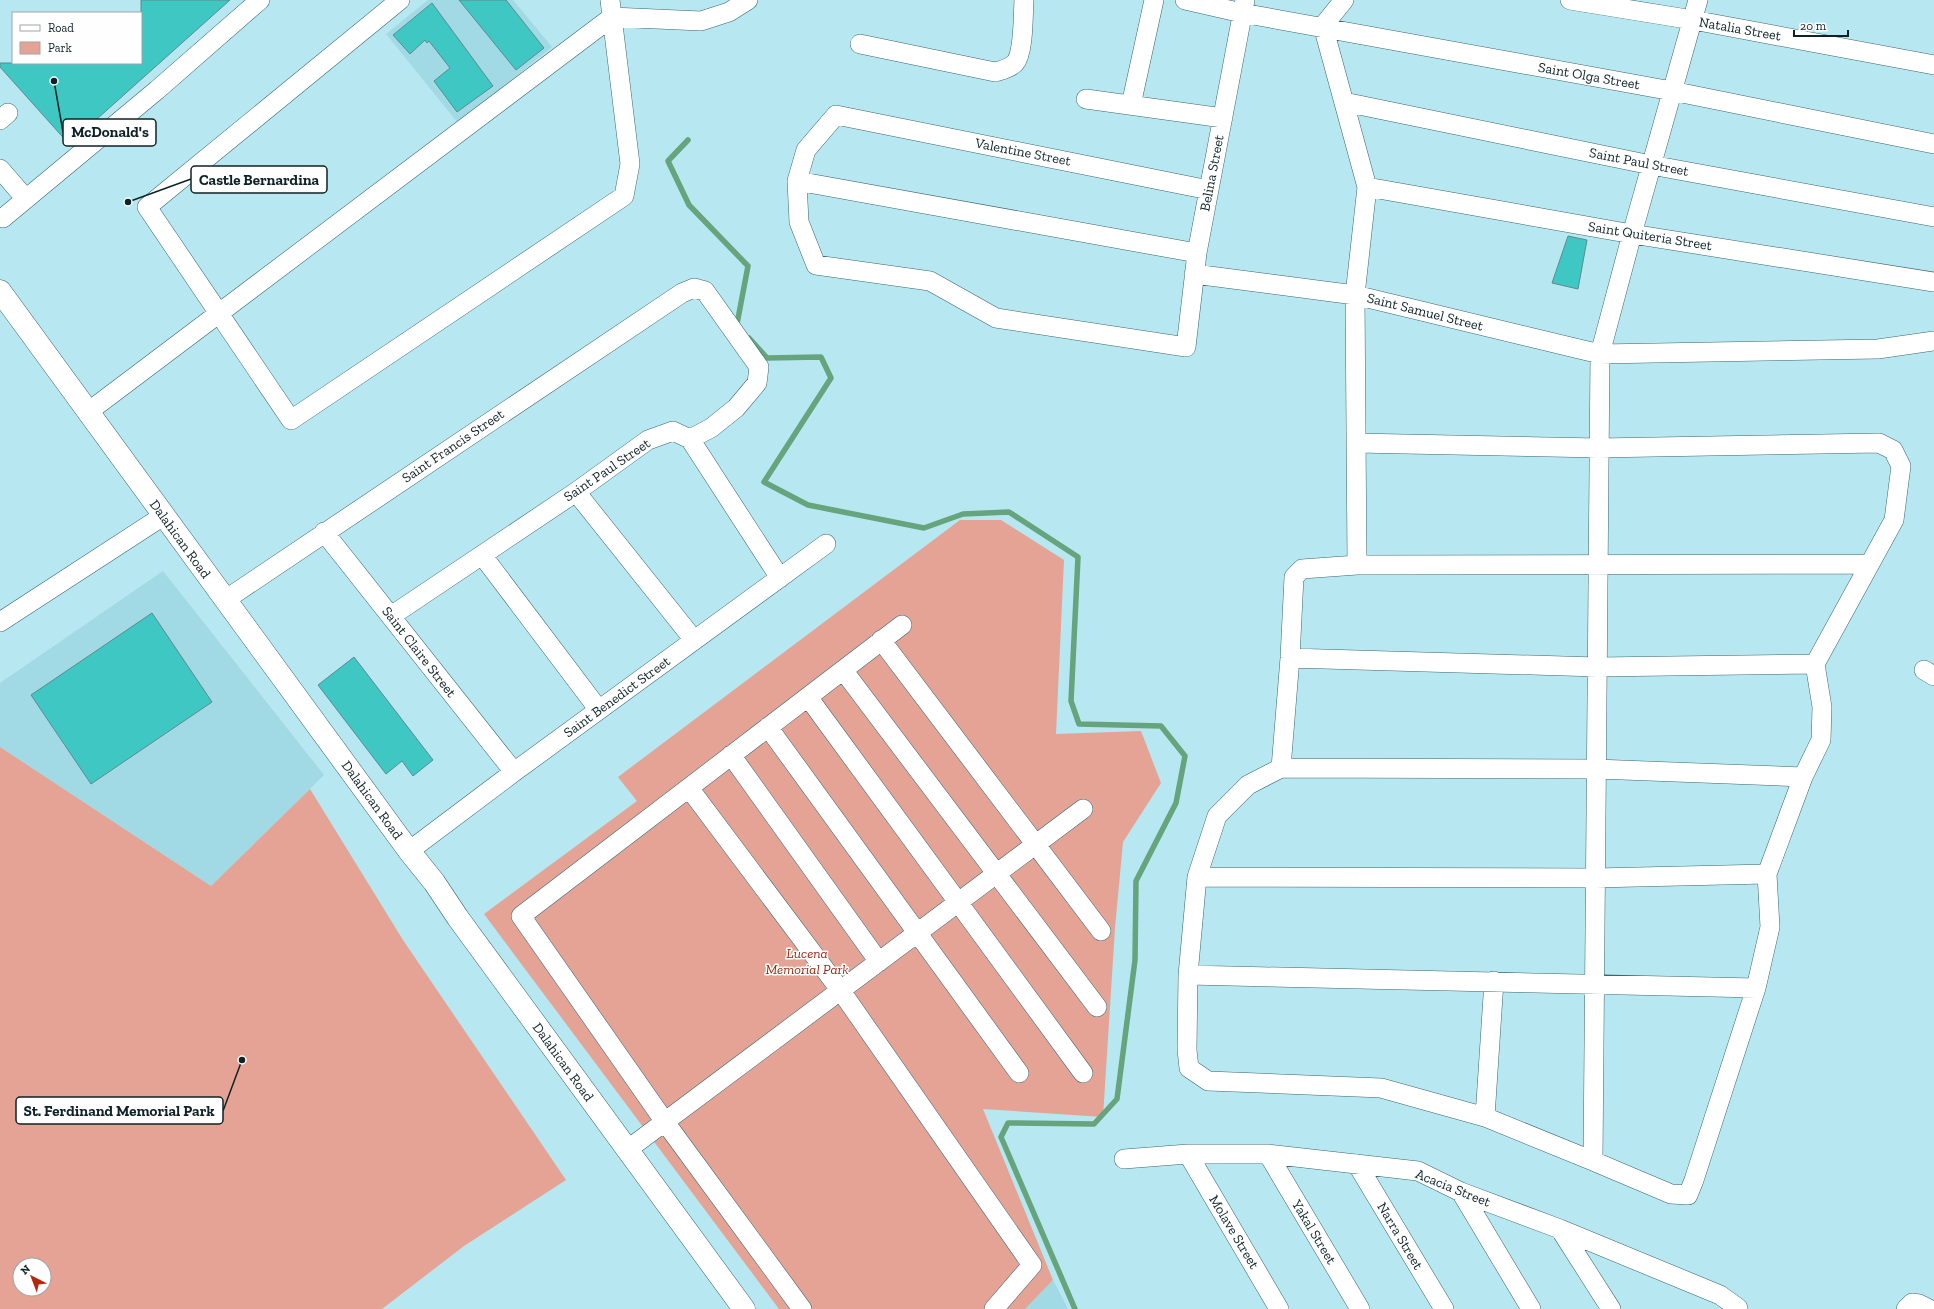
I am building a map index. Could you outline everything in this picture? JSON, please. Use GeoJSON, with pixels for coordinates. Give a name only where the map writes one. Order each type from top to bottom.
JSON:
{"type":"FeatureCollection","features":[{"type":"Feature","properties":{"kind":"main road","name":"Dalahican Road"},"geometry":{"type":"LineString","coordinates":[[0,291],[409,851],[434,882],[627,1150],[744,1309]]}},
{"type":"Feature","properties":{"kind":"street"},"geometry":{"type":"LineString","coordinates":[[3,218],[157,90],[260,0]]}},
{"type":"Feature","properties":{"kind":"street"},"geometry":{"type":"LineString","coordinates":[[400,0],[147,207],[291,420],[624,196],[630,164],[611,8]]}},
{"type":"Feature","properties":{"kind":"street"},"geometry":{"type":"LineString","coordinates":[[88,412],[219,313],[611,8],[701,21],[729,12],[748,0]]}},
{"type":"Feature","properties":{"kind":"street"},"geometry":{"type":"LineString","coordinates":[[860,44],[995,72],[1007,69],[1016,62],[1020,52],[1024,0]]}},
{"type":"Feature","properties":{"kind":"street"},"geometry":{"type":"LineString","coordinates":[[1130,105],[1154,0]]}},
{"type":"Feature","properties":{"kind":"street","name":"Saint Olga Street"},"geometry":{"type":"LineString","coordinates":[[1185,0],[1243,6],[1323,26],[1672,91],[1934,144]]}},
{"type":"Feature","properties":{"kind":"street"},"geometry":{"type":"LineString","coordinates":[[1323,26],[1344,0]]}},
{"type":"Feature","properties":{"kind":"street","name":"Natalia Street"},"geometry":{"type":"LineString","coordinates":[[1570,0],[1693,20],[1934,65]]}},
{"type":"Feature","properties":{"kind":"street"},"geometry":{"type":"LineString","coordinates":[[1593,1161],[1600,354],[1651,164],[1698,0]]}},
{"type":"Feature","properties":{"kind":"street","name":"Belina Street"},"geometry":{"type":"LineString","coordinates":[[797,181],[799,222],[816,265],[930,281],[996,318],[1186,347],[1197,253],[1243,6]]}},
{"type":"Feature","properties":{"kind":"street","name":"Saint Samuel Street"},"geometry":{"type":"LineString","coordinates":[[1323,26],[1367,187],[1355,295],[1600,354],[1878,349],[1934,340]]}},
{"type":"Feature","properties":{"kind":"street"},"geometry":{"type":"LineString","coordinates":[[1086,98],[1223,118]]}},
{"type":"Feature","properties":{"kind":"street","name":"Saint Paul Street"},"geometry":{"type":"LineString","coordinates":[[1344,102],[1651,164],[1934,217]]}},
{"type":"Feature","properties":{"kind":"street","name":"Valentine Street"},"geometry":{"type":"LineString","coordinates":[[797,181],[806,150],[836,115],[1209,190]]}},
{"type":"Feature","properties":{"kind":"street"},"geometry":{"type":"LineString","coordinates":[[0,169],[26,199]]}},
{"type":"Feature","properties":{"kind":"street"},"geometry":{"type":"LineString","coordinates":[[797,181],[1197,253]]}},
{"type":"Feature","properties":{"kind":"street","name":"Saint Quiteria Street"},"geometry":{"type":"LineString","coordinates":[[1367,187],[1632,234],[1934,282]]}},
{"type":"Feature","properties":{"kind":"street"},"geometry":{"type":"LineString","coordinates":[[1194,274],[1355,295],[1357,565]]}},
{"type":"Feature","properties":{"kind":"street","name":"Saint Francis Street"},"geometry":{"type":"LineString","coordinates":[[225,600],[324,532],[682,293],[694,288],[705,291],[759,367],[757,383],[736,408],[712,428],[690,438]]}},
{"type":"Feature","properties":{"kind":"street","name":"Saint Paul Street"},"geometry":{"type":"LineString","coordinates":[[391,616],[576,492],[648,440],[673,431],[690,438]]}},
{"type":"Feature","properties":{"kind":"street"},"geometry":{"type":"LineString","coordinates":[[690,438],[780,578]]}},
{"type":"Feature","properties":{"kind":"street"},"geometry":{"type":"LineString","coordinates":[[1356,443],[1599,448],[1879,443],[1893,450],[1902,466],[1894,520],[1815,664],[1822,707],[1821,740],[1803,778],[1767,874],[1770,927],[1756,988],[1688,1195],[1671,1194],[1485,1117],[1381,1088],[1208,1081],[1189,1068],[1187,1050],[1188,975],[1197,877],[1217,816],[1248,785],[1281,768],[1596,769],[1803,778]]}},
{"type":"Feature","properties":{"kind":"street"},"geometry":{"type":"LineString","coordinates":[[576,492],[694,640]]}},
{"type":"Feature","properties":{"kind":"street"},"geometry":{"type":"LineString","coordinates":[[0,622],[163,516]]}},
{"type":"Feature","properties":{"kind":"street","name":"Saint Claire Street"},"geometry":{"type":"LineString","coordinates":[[324,532],[514,772]]}},
{"type":"Feature","properties":{"kind":"street","name":"Saint Benedict Street"},"geometry":{"type":"LineString","coordinates":[[409,851],[514,772],[826,544]]}},
{"type":"Feature","properties":{"kind":"street"},"geometry":{"type":"LineString","coordinates":[[482,555],[599,710]]}},
{"type":"Feature","properties":{"kind":"street"},"geometry":{"type":"LineString","coordinates":[[1281,768],[1290,658],[1294,577],[1302,569],[1357,565],[1869,564]]}},
{"type":"Feature","properties":{"kind":"street"},"geometry":{"type":"LineString","coordinates":[[802,1309],[665,1122],[521,916],[902,625]]}},
{"type":"Feature","properties":{"kind":"street"},"geometry":{"type":"LineString","coordinates":[[881,640],[1101,931]]}},
{"type":"Feature","properties":{"kind":"street"},"geometry":{"type":"LineString","coordinates":[[1290,658],[1597,667],[1815,664]]}},
{"type":"Feature","properties":{"kind":"street"},"geometry":{"type":"LineString","coordinates":[[842,670],[1097,1007]]}},
{"type":"Feature","properties":{"kind":"street"},"geometry":{"type":"LineString","coordinates":[[808,697],[1083,1073]]}},
{"type":"Feature","properties":{"kind":"street"},"geometry":{"type":"LineString","coordinates":[[768,727],[1019,1073]]}},
{"type":"Feature","properties":{"kind":"street"},"geometry":{"type":"LineString","coordinates":[[732,755],[879,962]]}},
{"type":"Feature","properties":{"kind":"street"},"geometry":{"type":"LineString","coordinates":[[689,788],[841,991],[1032,1265],[994,1309]]}},
{"type":"Feature","properties":{"kind":"street"},"geometry":{"type":"LineString","coordinates":[[627,1150],[1083,809]]}},
{"type":"Feature","properties":{"kind":"street"},"geometry":{"type":"LineString","coordinates":[[1197,877],[1595,878],[1767,874]]}},
{"type":"Feature","properties":{"kind":"street"},"geometry":{"type":"LineString","coordinates":[[1188,975],[1594,983],[1756,988]]}},
{"type":"Feature","properties":{"kind":"street"},"geometry":{"type":"LineString","coordinates":[[1485,1117],[1494,981]]}},
{"type":"Feature","properties":{"kind":"street","name":"Acacia Street"},"geometry":{"type":"LineString","coordinates":[[1124,1160],[1188,1154],[1268,1154],[1418,1171],[1461,1192],[1560,1229],[1720,1295],[1737,1308]]}},
{"type":"Feature","properties":{"kind":"street","name":"Molave Street"},"geometry":{"type":"LineString","coordinates":[[1188,1154],[1279,1309]]}},
{"type":"Feature","properties":{"kind":"street","name":"Yakal Street"},"geometry":{"type":"LineString","coordinates":[[1268,1154],[1360,1309]]}},
{"type":"Feature","properties":{"kind":"street","name":"Narra Street"},"geometry":{"type":"LineString","coordinates":[[1357,1164],[1444,1309]]}},
{"type":"Feature","properties":{"kind":"street"},"geometry":{"type":"LineString","coordinates":[[1461,1192],[1531,1309]]}},
{"type":"Feature","properties":{"kind":"street"},"geometry":{"type":"LineString","coordinates":[[1560,1229],[1611,1309]]}},
{"type":"Feature","properties":{"kind":"street"},"geometry":{"type":"LineString","coordinates":[[1906,1309],[1912,1303],[1919,1304],[1929,1309]]}},
{"type":"Feature","properties":{"kind":"shaded area"},"geometry":{"type":"Polygon","coordinates":[[[428,0],[513,0],[552,47],[458,123],[386,34],[428,0]]]}},
{"type":"Feature","properties":{"kind":"shaded area"},"geometry":{"type":"Polygon","coordinates":[[[163,571],[324,775],[211,886],[0,747],[0,683],[163,571]]]}},
{"type":"Feature","properties":{"kind":"shaded area"},"geometry":{"type":"Polygon","coordinates":[[[1053,1280],[1068,1309],[1025,1309],[1053,1280]]]}},
{"type":"Feature","properties":{"kind":"green space","name":"Lucena Memorial Park"},"geometry":{"type":"Polygon","coordinates":[[[960,520],[1001,520],[1064,560],[1056,734],[1141,731],[1161,783],[1123,842],[1115,928],[1103,1117],[983,1109],[1053,1280],[1025,1309],[779,1309],[484,914],[637,801],[618,777],[960,520]]]}},
{"type":"Feature","properties":{"kind":"green space"},"geometry":{"type":"Polygon","coordinates":[[[0,747],[211,886],[310,789],[403,940],[566,1180],[464,1246],[382,1309],[0,1309],[0,747]]]}},
{"type":"Feature","properties":{"kind":"building"},"geometry":{"type":"Polygon","coordinates":[[[141,0],[230,0],[69,144],[0,67],[0,63],[142,64],[141,0]]]}},
{"type":"Feature","properties":{"kind":"building"},"geometry":{"type":"Polygon","coordinates":[[[459,0],[506,0],[544,48],[516,70],[459,0]]]}},
{"type":"Feature","properties":{"kind":"building"},"geometry":{"type":"Polygon","coordinates":[[[432,3],[493,86],[457,112],[434,81],[450,68],[429,41],[427,43],[425,40],[410,54],[393,35],[432,3]]]}},
{"type":"Feature","properties":{"kind":"building"},"geometry":{"type":"Polygon","coordinates":[[[1568,236],[1587,240],[1578,289],[1552,283],[1568,236]]]}},
{"type":"Feature","properties":{"kind":"building"},"geometry":{"type":"Polygon","coordinates":[[[152,613],[212,702],[91,784],[31,695],[152,613]]]}},
{"type":"Feature","properties":{"kind":"building"},"geometry":{"type":"Polygon","coordinates":[[[354,657],[433,760],[413,776],[402,761],[386,774],[318,685],[354,657]]]}},
{"type":"Feature","properties":{"kind":"waterway"},"geometry":{"type":"LineString","coordinates":[[688,140],[668,161],[689,205],[748,266],[737,324],[738,326]]}},
{"type":"Feature","properties":{"kind":"waterway"},"geometry":{"type":"LineString","coordinates":[[749,338],[767,358],[821,357],[831,378],[764,482],[808,505],[924,528],[963,514],[1009,512],[1078,557],[1071,701],[1079,724],[1161,726],[1185,756],[1176,803],[1136,881],[1135,960],[1117,1099],[1094,1124],[1008,1123],[1001,1137],[1075,1309]]}},
{"type":"Feature","properties":{"kind":"place","name":"McDonald's"},"geometry":{"type":"Point","coordinates":[54,81]}},
{"type":"Feature","properties":{"kind":"place","name":"Castle Bernardina"},"geometry":{"type":"Point","coordinates":[128,202]}},
{"type":"Feature","properties":{"kind":"place","name":"St. Ferdinand Memorial Park"},"geometry":{"type":"Point","coordinates":[242,1060]}}]}
